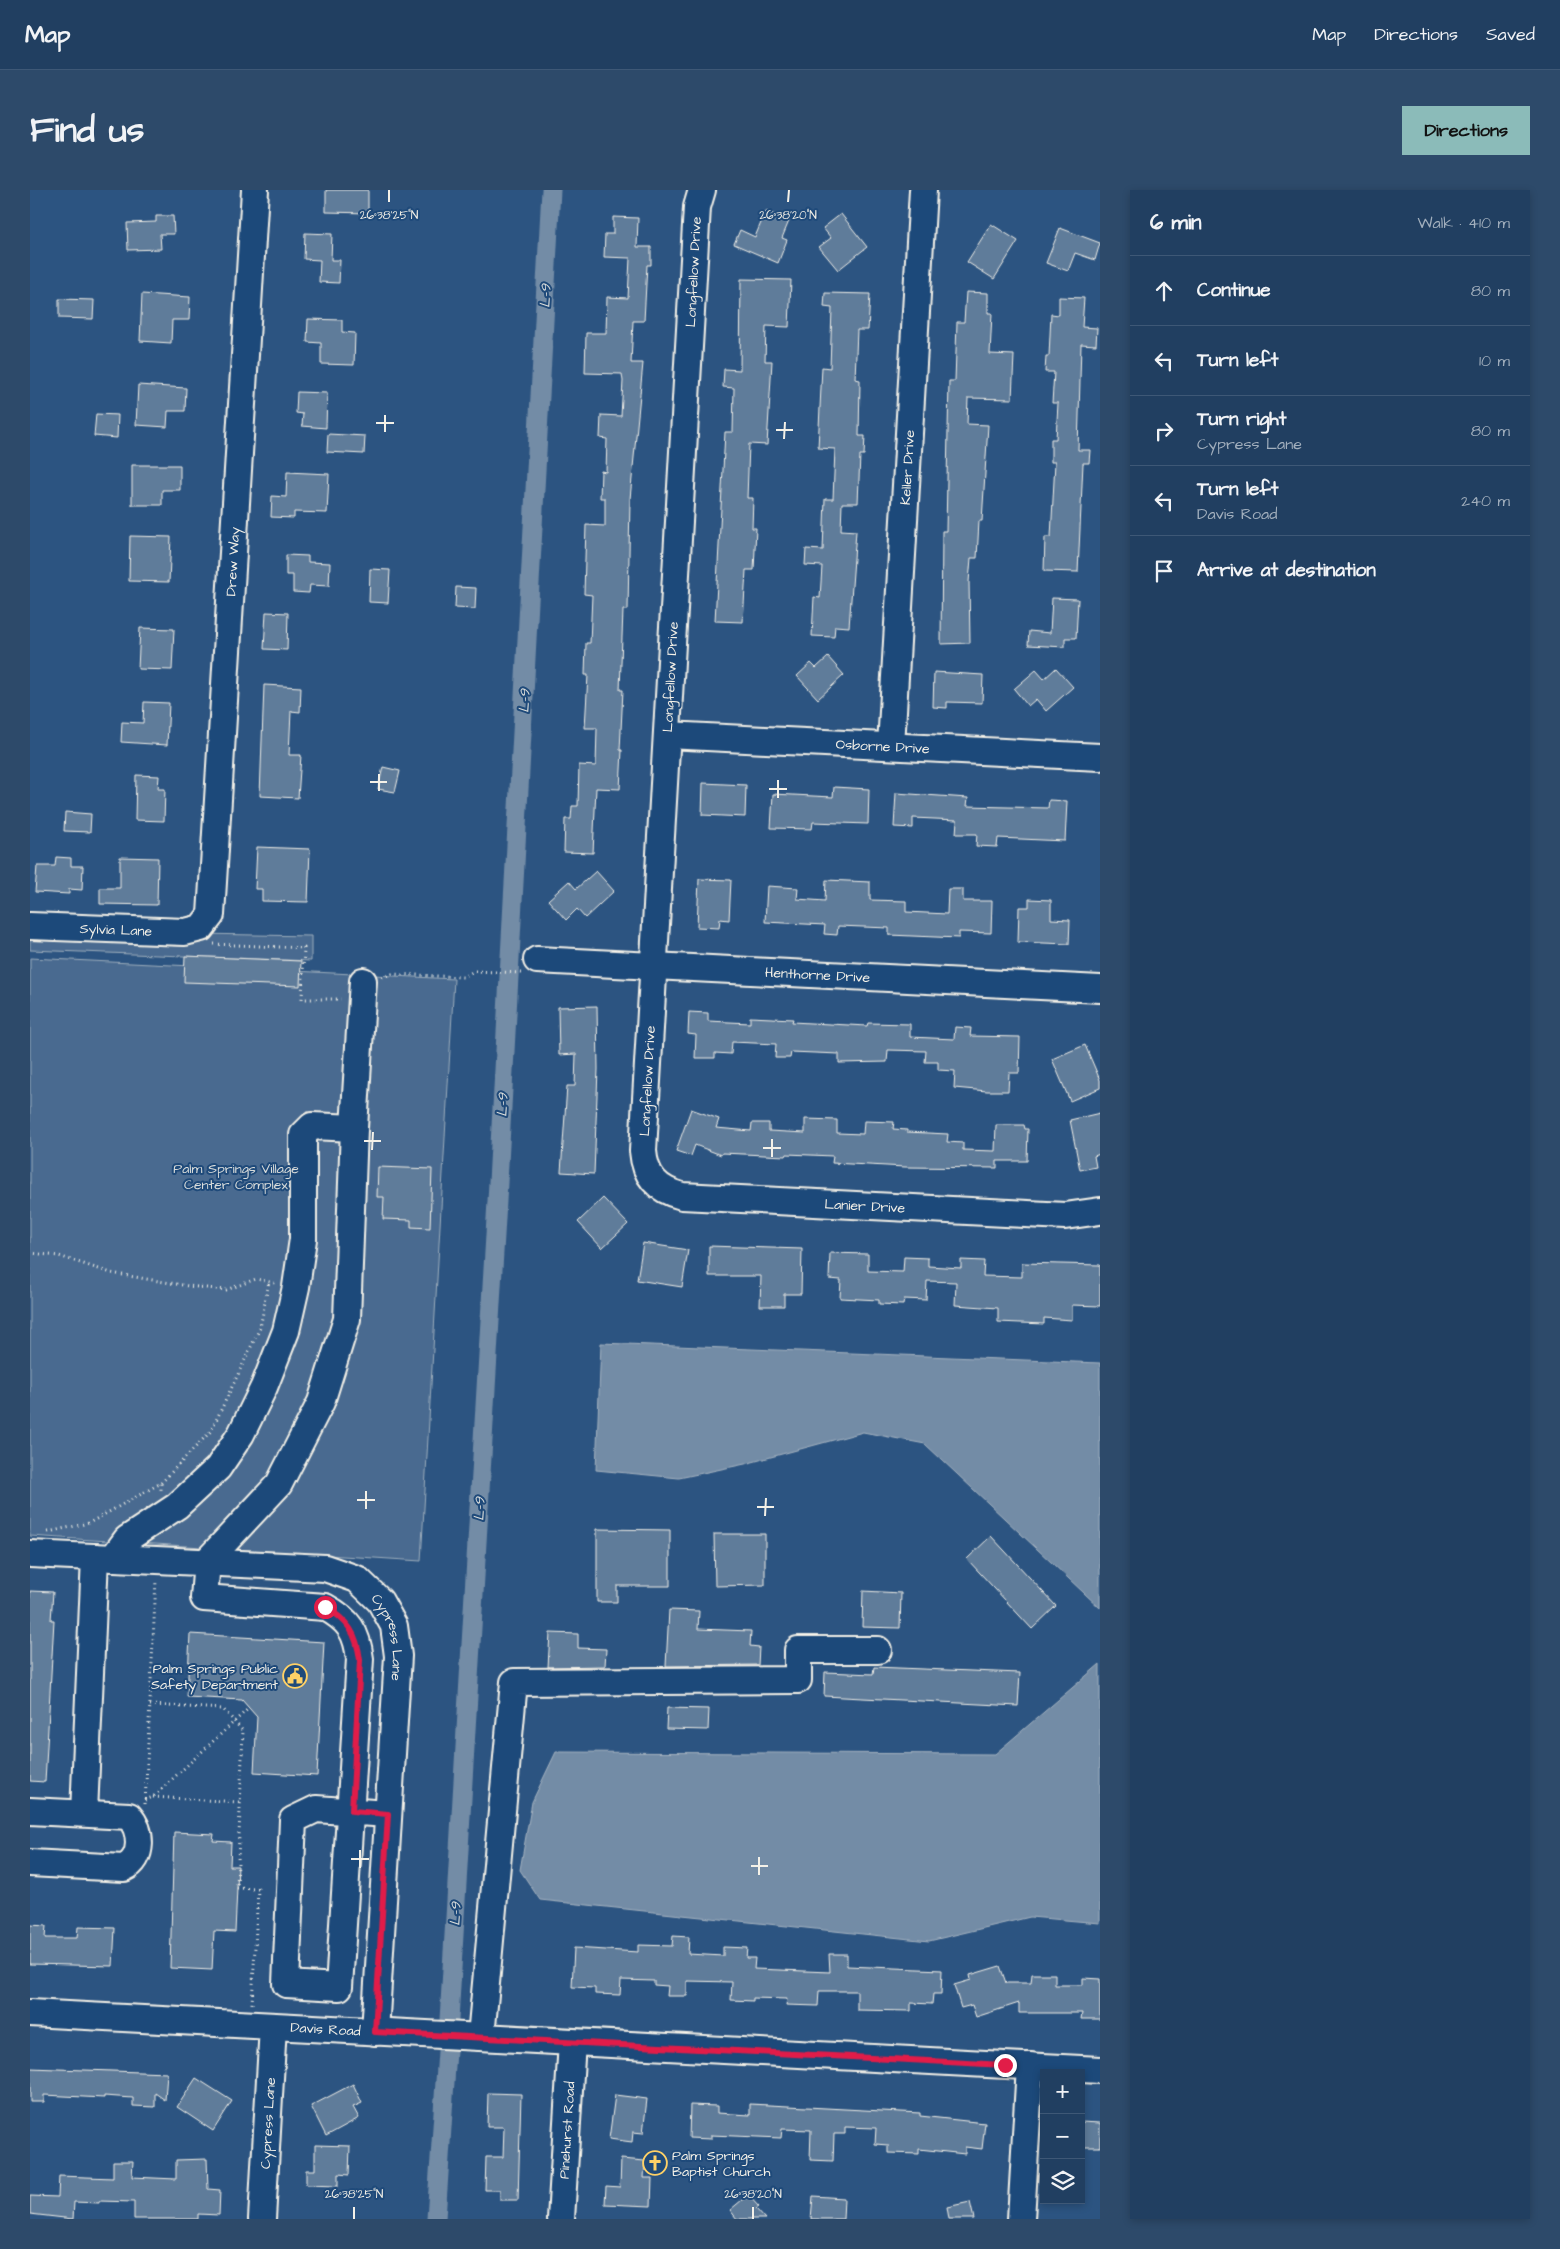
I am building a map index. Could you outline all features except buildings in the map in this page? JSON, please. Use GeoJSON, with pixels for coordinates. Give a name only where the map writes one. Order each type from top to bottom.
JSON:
{"type":"FeatureCollection","features":[{"type":"Feature","properties":{"kind":"street","name":"Drew Way"},"geometry":{"type":"LineString","coordinates":[[203,936],[211,915],[255,190]]}},
{"type":"Feature","properties":{"kind":"street","name":"Longfellow Drive"},"geometry":{"type":"LineString","coordinates":[[644,1164],[643,1151],[653,965],[697,208],[702,190]]}},
{"type":"Feature","properties":{"kind":"street","name":"Keller Drive"},"geometry":{"type":"LineString","coordinates":[[891,746],[923,190]]}},
{"type":"Feature","properties":{"kind":"street","name":"Osborne Drive"},"geometry":{"type":"LineString","coordinates":[[667,735],[1100,757]]}},
{"type":"Feature","properties":{"kind":"street","name":"Sylvia Lane"},"geometry":{"type":"LineString","coordinates":[[30,926],[185,932],[203,936]]}},
{"type":"Feature","properties":{"kind":"street","name":"Henthorne Drive"},"geometry":{"type":"LineString","coordinates":[[531,967],[653,965],[1100,989]]}},
{"type":"Feature","properties":{"kind":"street"},"geometry":{"type":"LineString","coordinates":[[362,991],[354,1128],[347,1319],[321,1402],[279,1484],[207,1561],[204,1598],[325,1607],[340,1615],[351,1628],[358,1643],[360,1660],[352,1811],[340,1987],[286,1984],[293,1820],[316,1809],[352,1811],[388,1814]]}},
{"type":"Feature","properties":{"kind":"street"},"geometry":{"type":"LineString","coordinates":[[84,1813],[104,1557],[127,1539],[177,1506],[218,1468],[241,1434],[264,1387],[286,1331],[296,1287],[303,1239],[302,1135],[312,1126],[354,1128]]}},
{"type":"Feature","properties":{"kind":"street","name":"Lanier Drive"},"geometry":{"type":"LineString","coordinates":[[644,1164],[649,1176],[658,1186],[669,1193],[682,1196],[1065,1216],[1100,1211]]}},
{"type":"Feature","properties":{"kind":"street","name":"Cypress Lane"},"geometry":{"type":"LineString","coordinates":[[35,1544],[104,1557],[325,1568],[357,1579],[380,1601],[394,1626],[398,1656],[375,2032]]}},
{"type":"Feature","properties":{"kind":"street"},"geometry":{"type":"LineString","coordinates":[[481,2037],[514,1682],[798,1680],[798,1650],[878,1650]]}},
{"type":"Feature","properties":{"kind":"street"},"geometry":{"type":"LineString","coordinates":[[30,1811],[84,1813],[137,1808],[139,1834],[138,1854],[133,1864],[124,1868],[30,1863]]}},
{"type":"Feature","properties":{"kind":"street","name":"Davis Road"},"geometry":{"type":"LineString","coordinates":[[30,2013],[1100,2070]]}},
{"type":"Feature","properties":{"kind":"street","name":"Cypress Lane"},"geometry":{"type":"LineString","coordinates":[[262,2026],[262,2219]]}},
{"type":"Feature","properties":{"kind":"street","name":"Pinehurst Road"},"geometry":{"type":"LineString","coordinates":[[561,2219],[572,2042]]}},
{"type":"Feature","properties":{"kind":"street"},"geometry":{"type":"LineString","coordinates":[[1021,2219],[1030,2066]]}},
{"type":"Feature","properties":{"kind":"path"},"geometry":{"type":"LineString","coordinates":[[203,936],[304,948],[302,1000],[362,991],[392,974],[463,977],[474,972],[531,967]]}},
{"type":"Feature","properties":{"kind":"path"},"geometry":{"type":"LineString","coordinates":[[30,1253],[59,1256],[111,1272],[188,1286],[226,1290],[256,1279],[296,1287]]}},
{"type":"Feature","properties":{"kind":"path"},"geometry":{"type":"LineString","coordinates":[[35,1544],[89,1523],[161,1483],[211,1432],[260,1328],[269,1282]]}},
{"type":"Feature","properties":{"kind":"path"},"geometry":{"type":"LineString","coordinates":[[160,1517],[161,1483]]}},
{"type":"Feature","properties":{"kind":"path"},"geometry":{"type":"LineString","coordinates":[[137,1808],[150,1706],[157,1560]]}},
{"type":"Feature","properties":{"kind":"path"},"geometry":{"type":"LineString","coordinates":[[150,1706],[223,1709],[243,1731],[237,1888],[258,1889],[262,2026]]}},
{"type":"Feature","properties":{"kind":"path"},"geometry":{"type":"LineString","coordinates":[[137,1808],[153,1797],[249,1708]]}},
{"type":"Feature","properties":{"kind":"path"},"geometry":{"type":"LineString","coordinates":[[153,1797],[239,1802]]}},
{"type":"Feature","properties":{"kind":"green space"},"geometry":{"type":"Polygon","coordinates":[[[30,931],[311,936],[311,961],[30,950],[30,931]]]}},
{"type":"Feature","properties":{"kind":"green space","name":"Palm Springs Village Center Complex"},"geometry":{"type":"Polygon","coordinates":[[[30,958],[454,979],[421,1561],[30,1536],[30,958]]]}},
{"type":"Feature","properties":{"kind":"shaded area"},"geometry":{"type":"Polygon","coordinates":[[[601,1343],[1100,1363],[1100,1608],[925,1444],[863,1432],[745,1464],[679,1478],[596,1470],[601,1343]]]}},
{"type":"Feature","properties":{"kind":"shaded area"},"geometry":{"type":"Polygon","coordinates":[[[1100,1664],[1100,1923],[1030,1917],[929,1941],[540,1900],[520,1870],[532,1802],[556,1752],[995,1754],[1100,1664]]]}},
{"type":"Feature","properties":{"kind":"waterway","name":"L-9"},"geometry":{"type":"LineString","coordinates":[[449,2020],[497,1201],[551,190]]}},
{"type":"Feature","properties":{"kind":"waterway","name":"L-9"},"geometry":{"type":"LineString","coordinates":[[436,2219],[447,2051]]}},
{"type":"Feature","properties":{"kind":"place","name":"Palm Springs Public Safety Department"},"geometry":{"type":"Point","coordinates":[295,1676]}},
{"type":"Feature","properties":{"kind":"place","name":"Palm Springs Baptist Church"},"geometry":{"type":"Point","coordinates":[655,2163]}},
{"type":"Feature","properties":{"kind":"route"},"geometry":{"type":"LineString","coordinates":[[325,1607],[340,1615],[351,1628],[358,1643],[360,1660],[352,1811],[388,1814],[375,2032],[1005,2065]]}}]}
